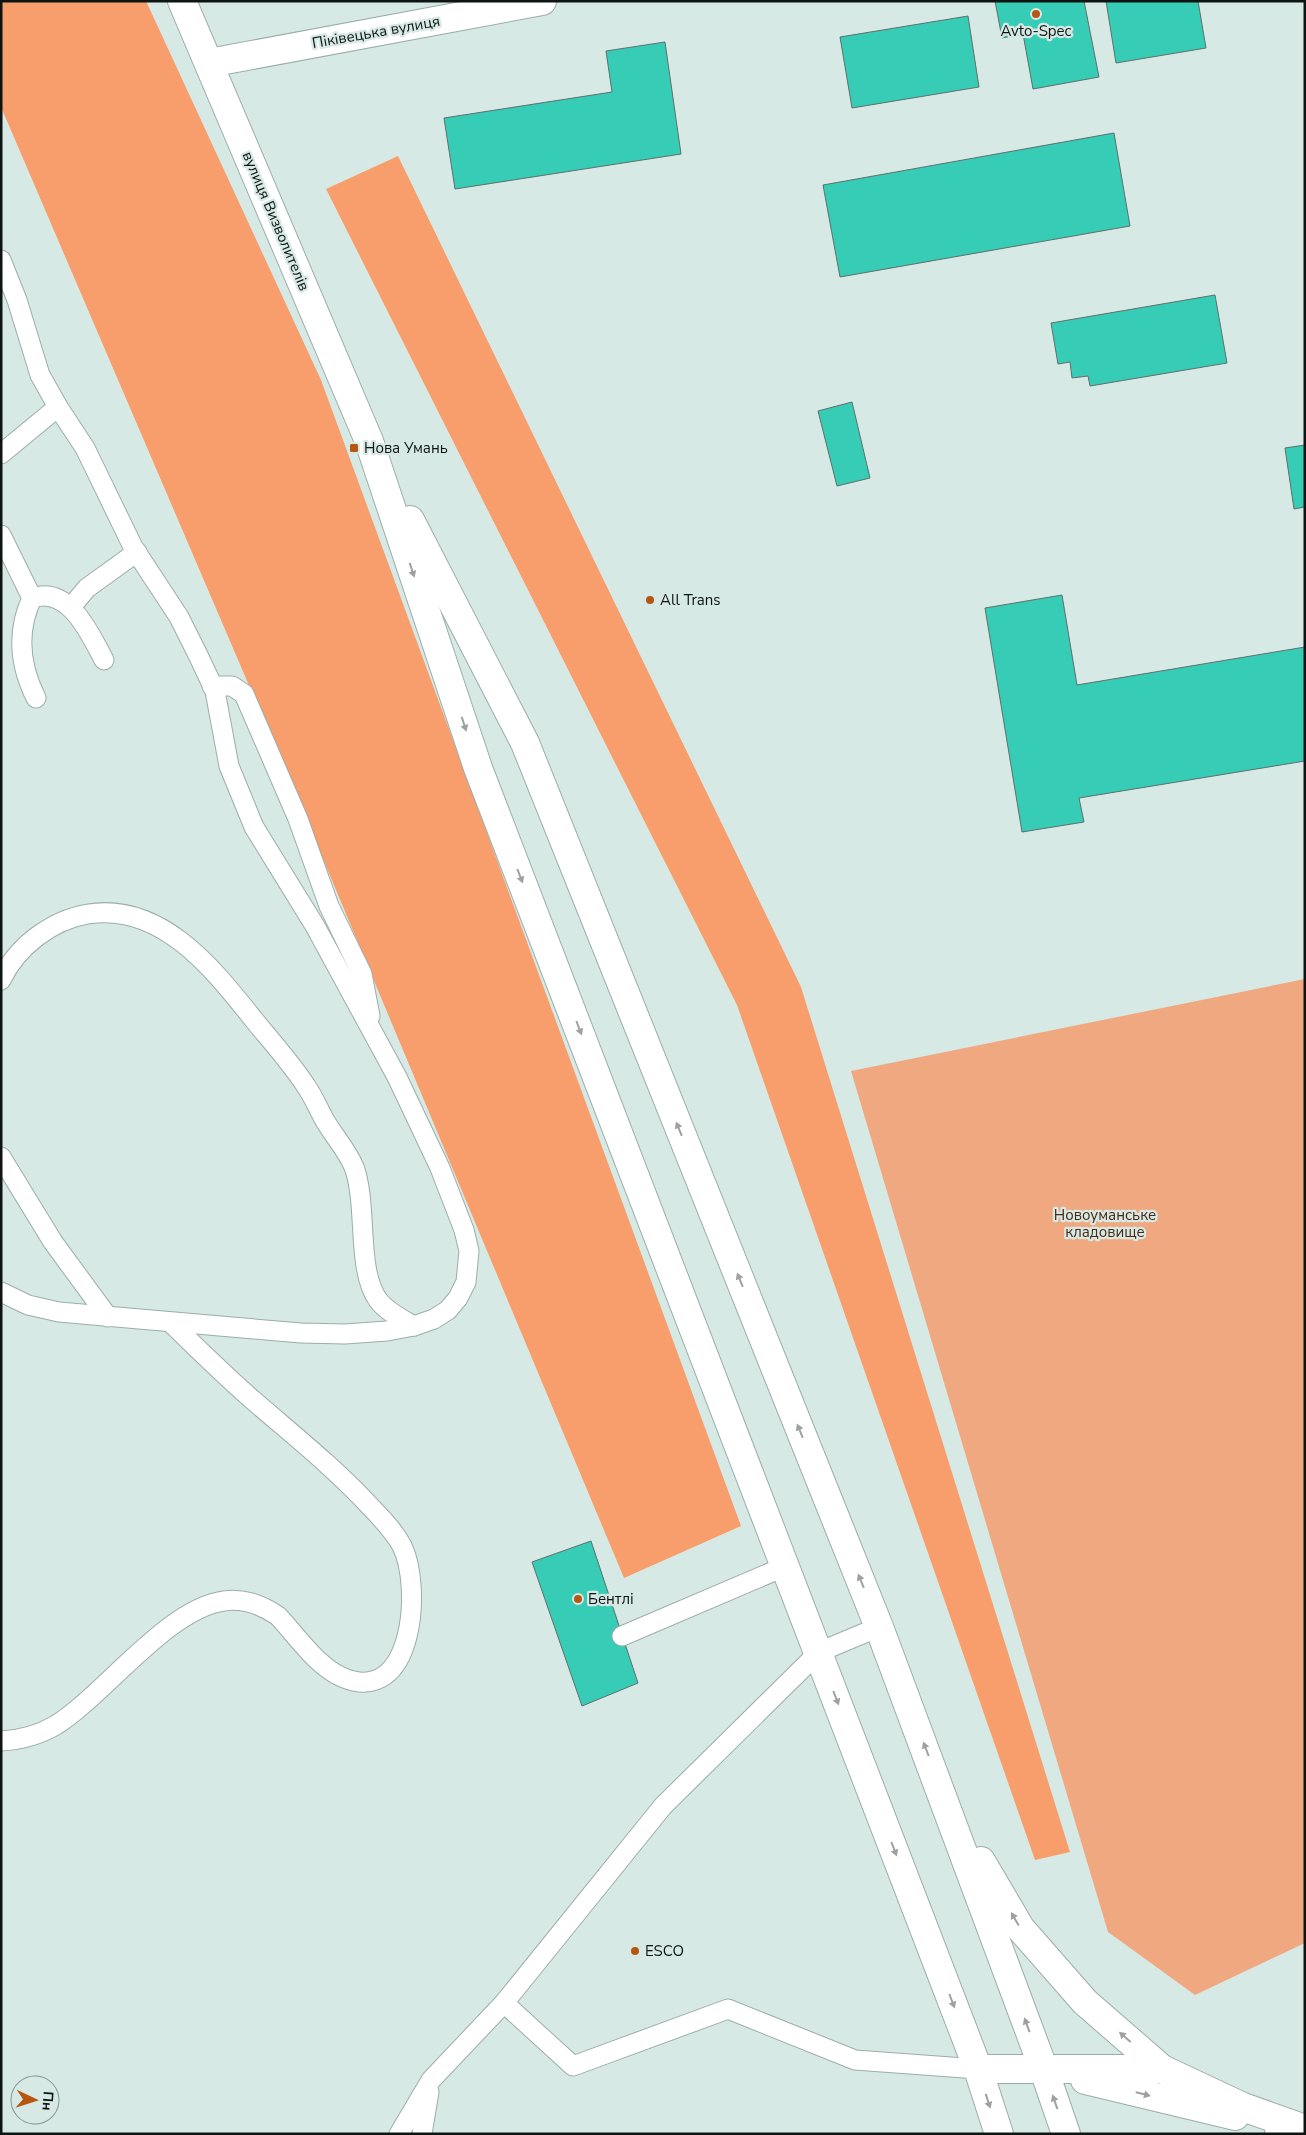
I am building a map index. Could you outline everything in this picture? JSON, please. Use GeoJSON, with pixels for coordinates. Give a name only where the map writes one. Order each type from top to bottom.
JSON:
{"type":"FeatureCollection","features":[{"type":"Feature","properties":{"kind":"main road","name":"вулиця Визволителів"},"geometry":{"type":"LineString","coordinates":[[182,1],[369,441]]}},
{"type":"Feature","properties":{"kind":"main road","name":"Піківецька вулиця"},"geometry":{"type":"LineString","coordinates":[[209,63],[542,1]]}},
{"type":"Feature","properties":{"kind":"main road"},"geometry":{"type":"LineString","coordinates":[[369,441],[478,768],[819,1652],[978,2069],[999,2134]]}},
{"type":"Feature","properties":{"kind":"main road"},"geometry":{"type":"LineString","coordinates":[[369,441],[525,743],[879,1627],[943,1795],[1066,2134]]}},
{"type":"Feature","properties":{"kind":"main road"},"geometry":{"type":"LineString","coordinates":[[943,1795],[1021,1929],[1085,2002],[1162,2069],[1294,2131]]}},
{"type":"Feature","properties":{"kind":"main road"},"geometry":{"type":"LineString","coordinates":[[978,2069],[1162,2069]]}},
{"type":"Feature","properties":{"kind":"main road"},"geometry":{"type":"LineString","coordinates":[[1044,2070],[1294,2131]]}},
{"type":"Feature","properties":{"kind":"lane"},"geometry":{"type":"LineString","coordinates":[[1,1292],[28,1305],[59,1312],[301,1333],[345,1334],[387,1331],[414,1326],[434,1319],[448,1310],[458,1298],[466,1282],[469,1251],[464,1230],[440,1168],[372,1030],[314,926],[254,827],[229,766],[212,686],[179,617],[137,552],[85,448],[40,375],[2,262]]}},
{"type":"Feature","properties":{"kind":"lane"},"geometry":{"type":"LineString","coordinates":[[1,454],[58,407]]}},
{"type":"Feature","properties":{"kind":"lane"},"geometry":{"type":"LineString","coordinates":[[1,535],[32,598],[22,626],[22,653],[26,677],[36,698]]}},
{"type":"Feature","properties":{"kind":"lane"},"geometry":{"type":"LineString","coordinates":[[71,607],[88,588],[137,552]]}},
{"type":"Feature","properties":{"kind":"lane"},"geometry":{"type":"LineString","coordinates":[[32,598],[47,596],[71,607],[104,660]]}},
{"type":"Feature","properties":{"kind":"lane"},"geometry":{"type":"LineString","coordinates":[[212,686],[232,686],[244,694],[298,819],[329,906],[362,974],[372,1030]]}},
{"type":"Feature","properties":{"kind":"lane"},"geometry":{"type":"LineString","coordinates":[[1,980],[6,969],[25,946],[52,927],[74,917],[96,913],[124,915],[147,922],[173,936],[205,960],[306,1086],[353,1166],[360,1194],[367,1272],[377,1299],[390,1312],[414,1326]]}},
{"type":"Feature","properties":{"kind":"lane"},"geometry":{"type":"LineString","coordinates":[[1,1156],[53,1242],[108,1316]]}},
{"type":"Feature","properties":{"kind":"lane"},"geometry":{"type":"LineString","coordinates":[[1,1741],[30,1737],[55,1726],[85,1703],[137,1654],[181,1619],[222,1601],[248,1602],[269,1610],[278,1616],[325,1666],[343,1678],[363,1682],[378,1680],[398,1661],[411,1626],[409,1562],[401,1545],[388,1526],[332,1467],[253,1400],[171,1323]]}},
{"type":"Feature","properties":{"kind":"lane"},"geometry":{"type":"LineString","coordinates":[[622,1636],[786,1566]]}},
{"type":"Feature","properties":{"kind":"lane"},"geometry":{"type":"LineString","coordinates":[[399,2134],[432,2080],[504,2004],[663,1806],[819,1652],[879,1627]]}},
{"type":"Feature","properties":{"kind":"lane"},"geometry":{"type":"LineString","coordinates":[[504,2004],[572,2066],[728,2009],[855,2060],[978,2069]]}},
{"type":"Feature","properties":{"kind":"lane"},"geometry":{"type":"LineString","coordinates":[[422,2134],[432,2080]]}},
{"type":"Feature","properties":{"kind":"green space","name":"Новоуманське кладовище"},"geometry":{"type":"Polygon","coordinates":[[[1305,979],[1305,1943],[1195,1995],[1108,1932],[851,1071],[1305,979]]]}},
{"type":"Feature","properties":{"kind":"shaded area"},"geometry":{"type":"Polygon","coordinates":[[[1,1],[146,1],[321,380],[741,1526],[624,1578],[305,816],[1,107],[1,1]]]}},
{"type":"Feature","properties":{"kind":"shaded area"},"geometry":{"type":"Polygon","coordinates":[[[398,156],[801,987],[1070,1852],[1035,1860],[737,1005],[326,189],[398,156]]]}},
{"type":"Feature","properties":{"kind":"building"},"geometry":{"type":"Polygon","coordinates":[[[995,1],[1084,1],[1099,77],[1033,89],[1023,34],[1002,38],[995,1]]]}},
{"type":"Feature","properties":{"kind":"building"},"geometry":{"type":"Polygon","coordinates":[[[1106,1],[1198,1],[1206,48],[1116,63],[1106,1]]]}},
{"type":"Feature","properties":{"kind":"building"},"geometry":{"type":"Polygon","coordinates":[[[968,16],[979,87],[852,108],[840,37],[968,16]]]}},
{"type":"Feature","properties":{"kind":"building"},"geometry":{"type":"Polygon","coordinates":[[[665,42],[681,154],[455,189],[444,118],[612,92],[606,51],[665,42]]]}},
{"type":"Feature","properties":{"kind":"building"},"geometry":{"type":"Polygon","coordinates":[[[1114,133],[1130,226],[840,277],[823,185],[1114,133]]]}},
{"type":"Feature","properties":{"kind":"building"},"geometry":{"type":"Polygon","coordinates":[[[1215,295],[1227,363],[1090,386],[1088,376],[1072,378],[1070,362],[1058,364],[1051,323],[1215,295]]]}},
{"type":"Feature","properties":{"kind":"building"},"geometry":{"type":"Polygon","coordinates":[[[852,402],[870,478],[837,486],[818,411],[852,402]]]}},
{"type":"Feature","properties":{"kind":"building"},"geometry":{"type":"Polygon","coordinates":[[[1305,445],[1305,507],[1294,509],[1285,448],[1305,445]]]}},
{"type":"Feature","properties":{"kind":"building"},"geometry":{"type":"Polygon","coordinates":[[[1062,595],[1077,685],[1305,647],[1305,761],[1079,798],[1084,822],[1022,832],[985,608],[1062,595]]]}},
{"type":"Feature","properties":{"kind":"building","name":"Бентлі"},"geometry":{"type":"Polygon","coordinates":[[[591,1541],[638,1683],[582,1706],[532,1562],[591,1541]]]}},
{"type":"Feature","properties":{"kind":"place","name":"Avto-Spec"},"geometry":{"type":"Point","coordinates":[1036,14]}},
{"type":"Feature","properties":{"kind":"place","name":"Нова Умань"},"geometry":{"type":"Point","coordinates":[354,448]}},
{"type":"Feature","properties":{"kind":"place","name":"All Trans"},"geometry":{"type":"Point","coordinates":[650,600]}},
{"type":"Feature","properties":{"kind":"place","name":"Бентлі"},"geometry":{"type":"Point","coordinates":[578,1599]}},
{"type":"Feature","properties":{"kind":"place","name":"ESCO"},"geometry":{"type":"Point","coordinates":[635,1951]}}]}
